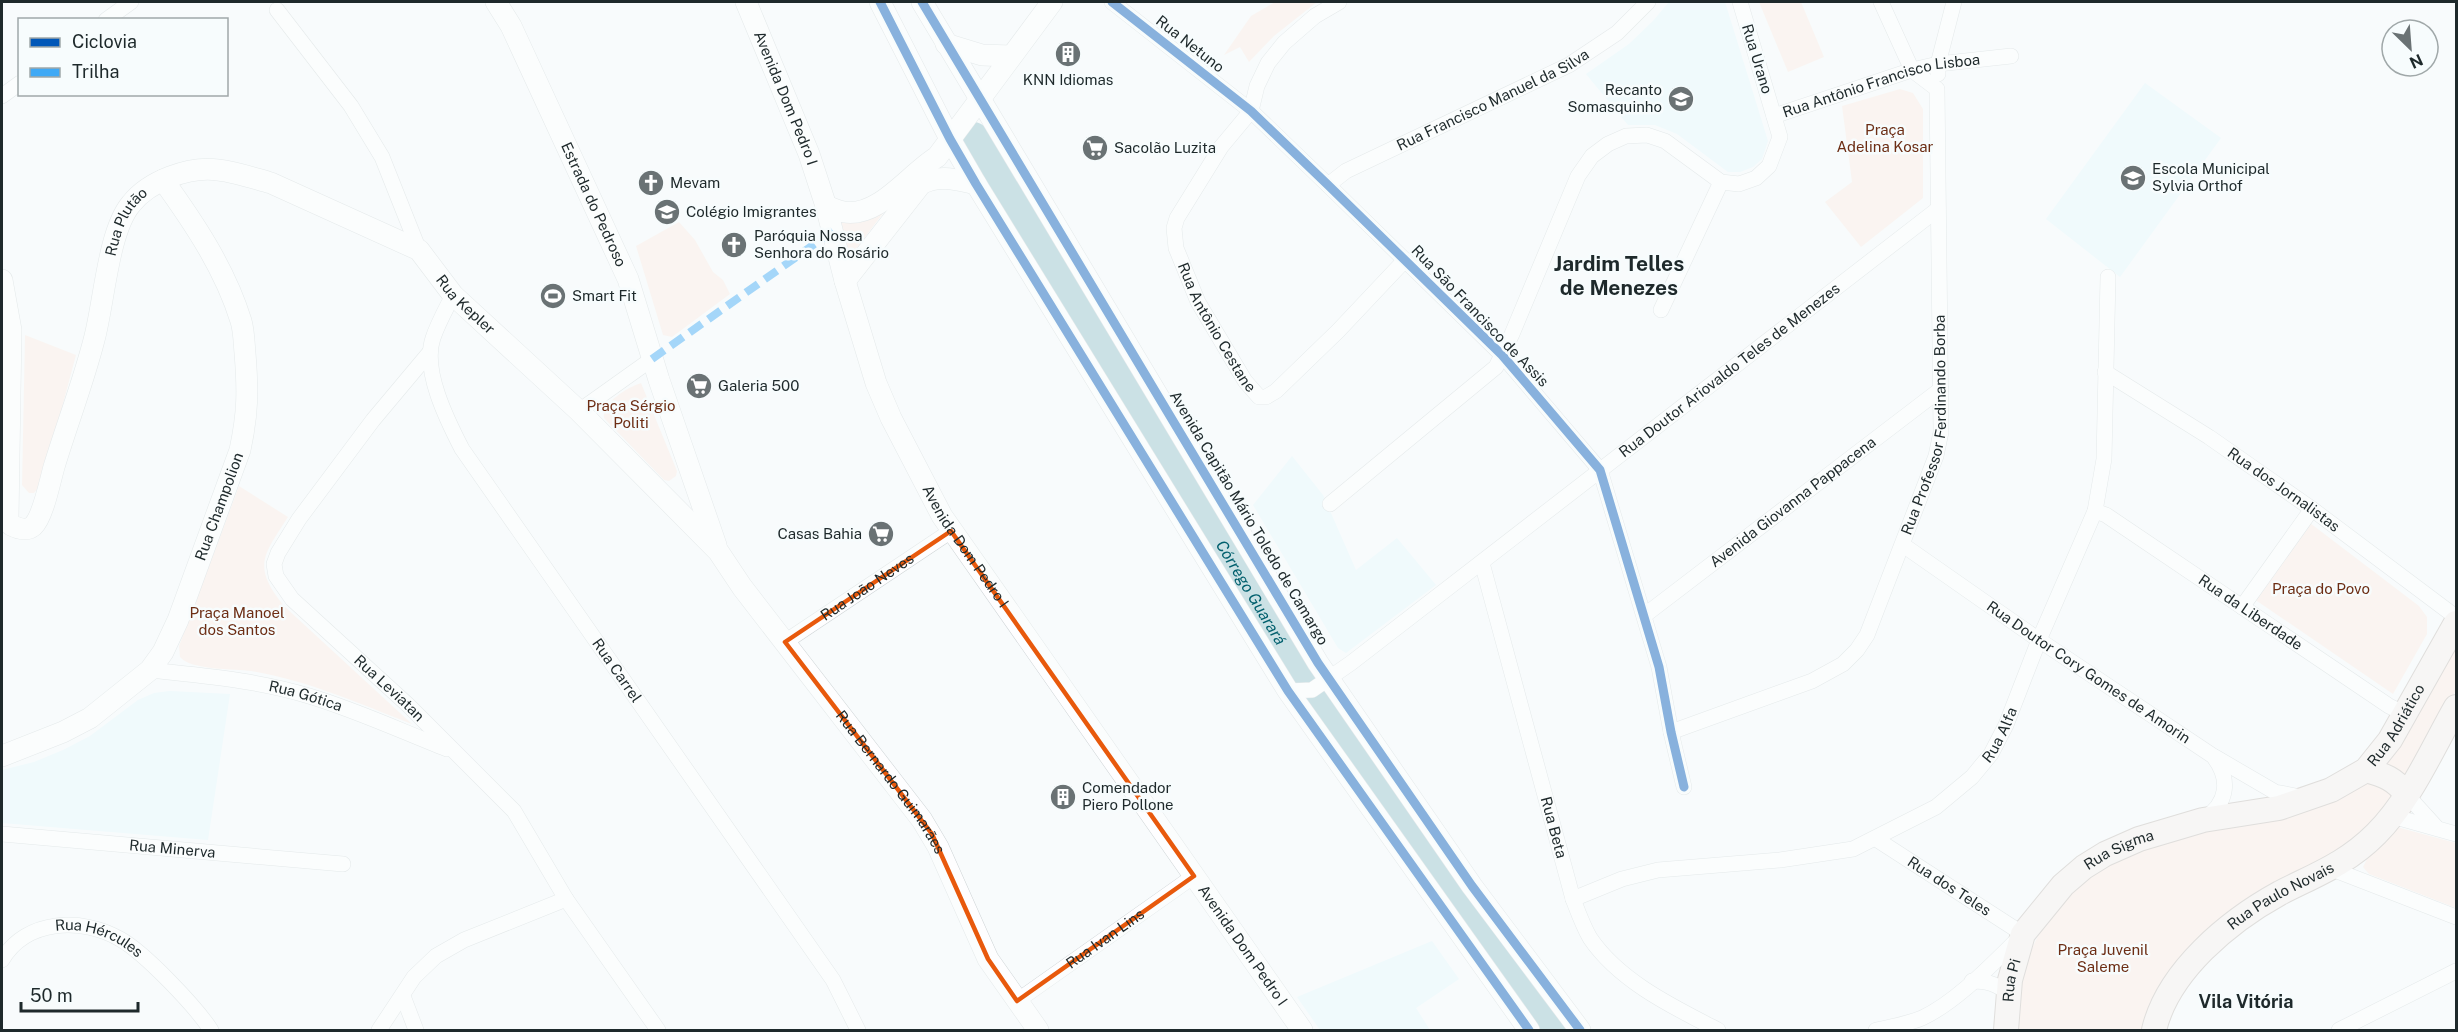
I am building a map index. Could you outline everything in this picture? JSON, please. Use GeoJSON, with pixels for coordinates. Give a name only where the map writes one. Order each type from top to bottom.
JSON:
{"type":"FeatureCollection","features":[{"type":"Feature","properties":{"kind":"main road","name":"Estrada do Pedroso"},"geometry":{"type":"LineString","coordinates":[[496,2],[511,26],[610,237],[633,292],[652,359],[718,551]]}},
{"type":"Feature","properties":{"kind":"main road","name":"Avenida Dom Pedro I"},"geometry":{"type":"LineString","coordinates":[[746,2],[790,104],[826,206],[845,281],[876,383],[891,418],[951,531],[1302,1030]]}},
{"type":"Feature","properties":{"kind":"main road"},"geometry":{"type":"LineString","coordinates":[[826,206],[846,213],[858,212],[882,202],[921,166],[936,157],[1052,2]]}},
{"type":"Feature","properties":{"kind":"main road"},"geometry":{"type":"LineString","coordinates":[[883,8],[910,7],[927,10]]}},
{"type":"Feature","properties":{"kind":"main road"},"geometry":{"type":"LineString","coordinates":[[883,8],[950,139],[976,184],[1295,691],[1529,1030]]}},
{"type":"Feature","properties":{"kind":"main road","name":"Avenida Capitão Mário Toledo de Camargo"},"geometry":{"type":"LineString","coordinates":[[927,10],[1326,681],[1472,886],[1580,1030]]}},
{"type":"Feature","properties":{"kind":"main road"},"geometry":{"type":"LineString","coordinates":[[946,44],[982,55],[1011,56]]}},
{"type":"Feature","properties":{"kind":"main road","name":"Rua Plutão"},"geometry":{"type":"LineString","coordinates":[[2,280],[11,330],[8,519],[11,525],[20,529],[33,526],[44,501],[95,339],[119,227],[130,205],[140,194],[163,180],[189,173],[215,170],[245,175],[271,183],[419,250]]}},
{"type":"Feature","properties":{"kind":"main road"},"geometry":{"type":"LineString","coordinates":[[845,281],[921,184],[946,177],[976,184]]}},
{"type":"Feature","properties":{"kind":"main road","name":"Rua Champolion"},"geometry":{"type":"LineString","coordinates":[[2,756],[63,732],[90,718],[150,670],[163,652],[177,620],[237,458],[246,422],[249,394],[242,323],[221,272],[188,214],[163,180]]}},
{"type":"Feature","properties":{"kind":"main road","name":"Rua Kepler"},"geometry":{"type":"LineString","coordinates":[[419,250],[453,295],[579,411],[718,551]]}},
{"type":"Feature","properties":{"kind":"main road","name":"Rua Bernardo Guimarães"},"geometry":{"type":"LineString","coordinates":[[718,551],[742,587],[932,834],[988,959],[1038,1030]]}},
{"type":"Feature","properties":{"kind":"main road","name":"Rua Adriático"},"geometry":{"type":"LineString","coordinates":[[2310,798],[2331,790],[2366,770],[2380,755],[2457,623]]}},
{"type":"Feature","properties":{"kind":"main road"},"geometry":{"type":"LineString","coordinates":[[2332,869],[2376,834],[2392,816],[2457,707]]}},
{"type":"Feature","properties":{"kind":"main road"},"geometry":{"type":"LineString","coordinates":[[2366,770],[2385,775],[2406,794]]}},
{"type":"Feature","properties":{"kind":"main road","name":"Rua Sigma"},"geometry":{"type":"LineString","coordinates":[[2023,934],[2063,885],[2084,867],[2105,854],[2139,839],[2203,820],[2279,808],[2310,798]]}},
{"type":"Feature","properties":{"kind":"main road","name":"Rua Paulo Novais"},"geometry":{"type":"LineString","coordinates":[[2154,1030],[2166,999],[2182,975],[2215,939],[2258,906],[2332,869]]}},
{"type":"Feature","properties":{"kind":"main road","name":"Rua Pi"},"geometry":{"type":"LineString","coordinates":[[2006,1030],[2010,980],[2023,934]]}},
{"type":"Feature","properties":{"kind":"street"},"geometry":{"type":"LineString","coordinates":[[109,18],[131,2]]}},
{"type":"Feature","properties":{"kind":"street","name":"Rua Netuno"},"geometry":{"type":"LineString","coordinates":[[1112,2],[1251,111]]}},
{"type":"Feature","properties":{"kind":"street"},"geometry":{"type":"LineString","coordinates":[[1251,111],[1257,86],[1268,63],[1284,43],[1315,16],[1339,2]]}},
{"type":"Feature","properties":{"kind":"street","name":"Rua Francisco Manuel da Silva"},"geometry":{"type":"LineString","coordinates":[[1328,185],[1346,171],[1569,65],[1617,33],[1648,2]]}},
{"type":"Feature","properties":{"kind":"street","name":"Rua Urano"},"geometry":{"type":"LineString","coordinates":[[1740,2],[1774,116]]}},
{"type":"Feature","properties":{"kind":"street"},"geometry":{"type":"LineString","coordinates":[[1881,2],[1912,70],[1937,89]]}},
{"type":"Feature","properties":{"kind":"street","name":"Rua Professor Ferdinando Borba"},"geometry":{"type":"LineString","coordinates":[[1671,732],[1812,681],[1844,664],[1867,635],[1903,545],[1940,445],[1937,89],[1938,64],[1954,2]]}},
{"type":"Feature","properties":{"kind":"street","name":"Rua Kepler"},"geometry":{"type":"LineString","coordinates":[[277,10],[351,106],[382,157],[419,250]]}},
{"type":"Feature","properties":{"kind":"street","name":"Rua Antônio Francisco Lisboa"},"geometry":{"type":"LineString","coordinates":[[1721,182],[1739,184],[1756,178],[1769,166],[1780,137],[1774,116],[1912,70],[1938,64],[2011,56]]}},
{"type":"Feature","properties":{"kind":"street"},"geometry":{"type":"LineString","coordinates":[[2,96],[18,84]]}},
{"type":"Feature","properties":{"kind":"street","name":"Rua São Francisco de Assis"},"geometry":{"type":"LineString","coordinates":[[1251,111],[1502,355],[1600,471],[1659,667],[1684,787]]}},
{"type":"Feature","properties":{"kind":"street","name":"Rua Antônio Cestane"},"geometry":{"type":"LineString","coordinates":[[1251,111],[1221,147],[1177,218],[1174,238],[1198,302],[1245,381],[1256,395],[1266,397],[1276,391],[1338,331],[1405,260]]}},
{"type":"Feature","properties":{"kind":"street"},"geometry":{"type":"LineString","coordinates":[[1330,504],[1489,374],[1502,355],[1578,176],[1592,156],[1608,144],[1626,136],[1647,135],[1665,141],[1721,182],[1661,310]]}},
{"type":"Feature","properties":{"kind":"street","name":"Rua Doutor Ariovaldo Teles de Menezes"},"geometry":{"type":"LineString","coordinates":[[1295,691],[1312,690],[1326,681],[1482,563],[1938,209]]}},
{"type":"Feature","properties":{"kind":"street","name":"Rua Alfa"},"geometry":{"type":"LineString","coordinates":[[1573,899],[1641,873],[1818,855],[1853,849],[1936,807],[1972,777],[1991,754],[2006,725],[2039,640],[2095,511],[2104,459],[2108,277]]}},
{"type":"Feature","properties":{"kind":"street","name":"Rua Carrel"},"geometry":{"type":"LineString","coordinates":[[453,295],[433,338],[430,352],[432,377],[462,449],[645,713],[750,858],[833,980],[858,1030]]}},
{"type":"Feature","properties":{"kind":"street","name":"Rua Leviatan"},"geometry":{"type":"LineString","coordinates":[[430,352],[373,420],[299,519],[278,552],[274,564],[276,576],[292,599],[408,705],[514,811],[566,899],[658,1030]]}},
{"type":"Feature","properties":{"kind":"street"},"geometry":{"type":"LineString","coordinates":[[579,411],[652,359]]}},
{"type":"Feature","properties":{"kind":"street","name":"Rua dos Jornalistas"},"geometry":{"type":"LineString","coordinates":[[2105,372],[2209,437],[2312,509],[2457,617]]}},
{"type":"Feature","properties":{"kind":"street","name":"Avenida Giovanna Pappacena"},"geometry":{"type":"LineString","coordinates":[[1645,615],[1941,388]]}},
{"type":"Feature","properties":{"kind":"street"},"geometry":{"type":"LineString","coordinates":[[2242,607],[2312,509]]}},
{"type":"Feature","properties":{"kind":"street","name":"Rua da Liberdade"},"geometry":{"type":"LineString","coordinates":[[2095,511],[2106,516],[2389,706],[2405,714]]}},
{"type":"Feature","properties":{"kind":"street","name":"Rua João Neves"},"geometry":{"type":"LineString","coordinates":[[785,642],[951,531]]}},
{"type":"Feature","properties":{"kind":"street","name":"Rua Doutor Cory Gomes de Amorin"},"geometry":{"type":"LineString","coordinates":[[1903,545],[2039,640],[2213,756],[2275,792],[2310,798]]}},
{"type":"Feature","properties":{"kind":"street","name":"Rua Beta"},"geometry":{"type":"LineString","coordinates":[[1482,563],[1573,899],[1590,936],[1618,968],[1636,983],[1718,1030]]}},
{"type":"Feature","properties":{"kind":"street","name":"Rua Gótica"},"geometry":{"type":"LineString","coordinates":[[150,670],[249,682],[292,692],[326,702],[453,751]]}},
{"type":"Feature","properties":{"kind":"street"},"geometry":{"type":"LineString","coordinates":[[2203,820],[2214,813],[2225,791],[2225,778],[2221,766],[2213,756]]}},
{"type":"Feature","properties":{"kind":"street"},"geometry":{"type":"LineString","coordinates":[[2406,794],[2438,829]]}},
{"type":"Feature","properties":{"kind":"street"},"geometry":{"type":"LineString","coordinates":[[2392,816],[2457,834]]}},
{"type":"Feature","properties":{"kind":"street","name":"Rua Minerva"},"geometry":{"type":"LineString","coordinates":[[2,834],[343,864]]}},
{"type":"Feature","properties":{"kind":"street","name":"Rua dos Teles"},"geometry":{"type":"LineString","coordinates":[[1876,839],[2023,934]]}},
{"type":"Feature","properties":{"kind":"street","name":"Rua Paulo Novais"},"geometry":{"type":"LineString","coordinates":[[2332,869],[2457,917]]}},
{"type":"Feature","properties":{"kind":"street","name":"Rua Ivan Lins"},"geometry":{"type":"LineString","coordinates":[[1017,1001],[1194,876]]}},
{"type":"Feature","properties":{"kind":"street"},"geometry":{"type":"LineString","coordinates":[[379,1030],[414,977],[436,956],[464,940],[566,899]]}},
{"type":"Feature","properties":{"kind":"street","name":"Rua Hércules"},"geometry":{"type":"LineString","coordinates":[[2,960],[6,953],[25,937],[44,927],[75,924],[98,929],[121,939],[146,958],[211,1028]]}},
{"type":"Feature","properties":{"kind":"street","name":"Rua Sigma"},"geometry":{"type":"LineString","coordinates":[[1876,1030],[1923,1017],[1942,1005],[2023,934]]}},
{"type":"Feature","properties":{"kind":"street"},"geometry":{"type":"LineString","coordinates":[[2339,1030],[2457,971]]}},
{"type":"Feature","properties":{"kind":"street"},"geometry":{"type":"LineString","coordinates":[[1972,981],[1985,981],[1998,985],[2009,994]]}},
{"type":"Feature","properties":{"kind":"street"},"geometry":{"type":"LineString","coordinates":[[403,996],[416,1030]]}},
{"type":"Feature","properties":{"kind":"highlighted area"},"geometry":{"type":"Polygon","coordinates":[[[951,531],[1194,876],[1017,1001],[988,959],[932,834],[785,642],[951,531]]]}},
{"type":"Feature","properties":{"kind":"shaded area","name":"Recanto Somasquinho"},"geometry":{"type":"Polygon","coordinates":[[[1669,2],[1725,2],[1768,141],[1762,159],[1753,167],[1740,172],[1728,172],[1677,134],[1655,125],[1628,125],[1586,74],[1629,44],[1669,2]]]}},
{"type":"Feature","properties":{"kind":"shaded area","name":"Escola Municipal Sylvia Orthof"},"geometry":{"type":"Polygon","coordinates":[[[2145,83],[2221,138],[2120,277],[2046,219],[2145,83]]]}},
{"type":"Feature","properties":{"kind":"shaded area"},"geometry":{"type":"Polygon","coordinates":[[[1292,456],[1323,495],[1356,570],[1397,538],[1436,585],[1346,653],[1338,648],[1253,505],[1292,456]]]}},
{"type":"Feature","properties":{"kind":"shaded area"},"geometry":{"type":"Polygon","coordinates":[[[170,691],[230,694],[208,840],[2,823],[2,770],[34,762],[63,750],[90,736],[138,700],[154,693],[170,691]]]}},
{"type":"Feature","properties":{"kind":"shaded area"},"geometry":{"type":"Polygon","coordinates":[[[1432,941],[1459,979],[1416,1008],[1430,1030],[1320,1030],[1297,997],[1432,941]]]}},
{"type":"Feature","properties":{"kind":"green space"},"geometry":{"type":"Polygon","coordinates":[[[1275,2],[1317,2],[1274,36],[1249,62],[1240,47],[1224,55],[1251,16],[1275,2]]]}},
{"type":"Feature","properties":{"kind":"green space"},"geometry":{"type":"Polygon","coordinates":[[[1759,2],[1801,2],[1824,57],[1788,72],[1759,2]]]}},
{"type":"Feature","properties":{"kind":"green space","name":"Praça Adelina Kosar"},"geometry":{"type":"Polygon","coordinates":[[[1900,89],[1913,93],[1923,109],[1923,198],[1861,247],[1825,202],[1852,182],[1842,106],[1900,89]]]}},
{"type":"Feature","properties":{"kind":"green space"},"geometry":{"type":"Polygon","coordinates":[[[892,210],[884,212],[862,241],[863,247],[851,263],[834,213],[892,210]]]}},
{"type":"Feature","properties":{"kind":"green space"},"geometry":{"type":"Polygon","coordinates":[[[679,222],[695,240],[713,272],[723,280],[730,294],[672,337],[663,335],[636,246],[679,222]]]}},
{"type":"Feature","properties":{"kind":"green space"},"geometry":{"type":"Polygon","coordinates":[[[25,335],[76,355],[42,483],[34,493],[29,493],[22,485],[25,335]]]}},
{"type":"Feature","properties":{"kind":"green space","name":"Praça Sérgio Politi"},"geometry":{"type":"Polygon","coordinates":[[[641,383],[677,471],[676,476],[669,481],[664,480],[604,418],[604,412],[611,401],[629,388],[641,383]]]}},
{"type":"Feature","properties":{"kind":"green space","name":"Praça Manoel dos Santos"},"geometry":{"type":"Polygon","coordinates":[[[239,486],[288,517],[272,542],[265,561],[268,581],[284,606],[412,724],[333,693],[292,680],[251,671],[202,667],[180,657],[179,646],[239,486]]]}},
{"type":"Feature","properties":{"kind":"green space","name":"Praça do Povo"},"geometry":{"type":"Polygon","coordinates":[[[2310,523],[2419,606],[2427,617],[2427,634],[2393,694],[2254,599],[2310,523]]]}},
{"type":"Feature","properties":{"kind":"green space"},"geometry":{"type":"Polygon","coordinates":[[[2456,639],[2456,690],[2406,779],[2382,765],[2456,639]]]}},
{"type":"Feature","properties":{"kind":"green space","name":"Praça Juvenil Saleme"},"geometry":{"type":"Polygon","coordinates":[[[2373,783],[2390,792],[2393,801],[2350,844],[2275,885],[2143,1030],[2017,1030],[2020,990],[2025,968],[2037,938],[2065,898],[2089,876],[2108,864],[2143,848],[2373,783]]]}},
{"type":"Feature","properties":{"kind":"green space"},"geometry":{"type":"Polygon","coordinates":[[[2397,827],[2456,843],[2456,908],[2369,874],[2363,867],[2370,853],[2397,827]]]}},
{"type":"Feature","properties":{"kind":"waterway","name":"Córrego Guarará"},"geometry":{"type":"LineString","coordinates":[[974,136],[1326,715],[1554,1030]]}},
{"type":"Feature","properties":{"kind":"marked path"},"geometry":{"type":"LineString","coordinates":[[652,359],[833,231]]}},
{"type":"Feature","properties":{"kind":"cycle path"},"geometry":{"type":"LineString","coordinates":[[880,2],[950,139],[976,184],[1288,691],[1529,1030]]}},
{"type":"Feature","properties":{"kind":"cycle path"},"geometry":{"type":"LineString","coordinates":[[922,2],[1318,663],[1472,886],[1580,1030]]}},
{"type":"Feature","properties":{"kind":"cycle path"},"geometry":{"type":"LineString","coordinates":[[1112,2],[1251,111],[1502,355],[1600,470],[1659,667],[1684,787]]}},
{"type":"Feature","properties":{"kind":"place","name":"KNN Idiomas"},"geometry":{"type":"Point","coordinates":[1068,54]}},
{"type":"Feature","properties":{"kind":"place","name":"Recanto Somasquinho"},"geometry":{"type":"Point","coordinates":[1681,99]}},
{"type":"Feature","properties":{"kind":"place","name":"Sacolão Luzita"},"geometry":{"type":"Point","coordinates":[1095,148]}},
{"type":"Feature","properties":{"kind":"place","name":"Escola Municipal Sylvia Orthof"},"geometry":{"type":"Point","coordinates":[2133,178]}},
{"type":"Feature","properties":{"kind":"place","name":"Mevam"},"geometry":{"type":"Point","coordinates":[651,183]}},
{"type":"Feature","properties":{"kind":"place","name":"Colégio Imigrantes"},"geometry":{"type":"Point","coordinates":[667,212]}},
{"type":"Feature","properties":{"kind":"place","name":"Paróquia Nossa Senhora do Rosário"},"geometry":{"type":"Point","coordinates":[734,245]}},
{"type":"Feature","properties":{"kind":"place","name":"Smart Fit"},"geometry":{"type":"Point","coordinates":[553,296]}},
{"type":"Feature","properties":{"kind":"place","name":"Galeria 500"},"geometry":{"type":"Point","coordinates":[699,386]}},
{"type":"Feature","properties":{"kind":"place","name":"Casas Bahia"},"geometry":{"type":"Point","coordinates":[881,534]}},
{"type":"Feature","properties":{"kind":"place","name":"Comendador Piero Pollone"},"geometry":{"type":"Point","coordinates":[1063,797]}},
{"type":"Feature","properties":{"kind":"district","name":"Jardim Telles de Menezes"},"geometry":{"type":"Point","coordinates":[1619,276]}},
{"type":"Feature","properties":{"kind":"district","name":"Vila Vitória"},"geometry":{"type":"Point","coordinates":[2246,1002]}}]}
